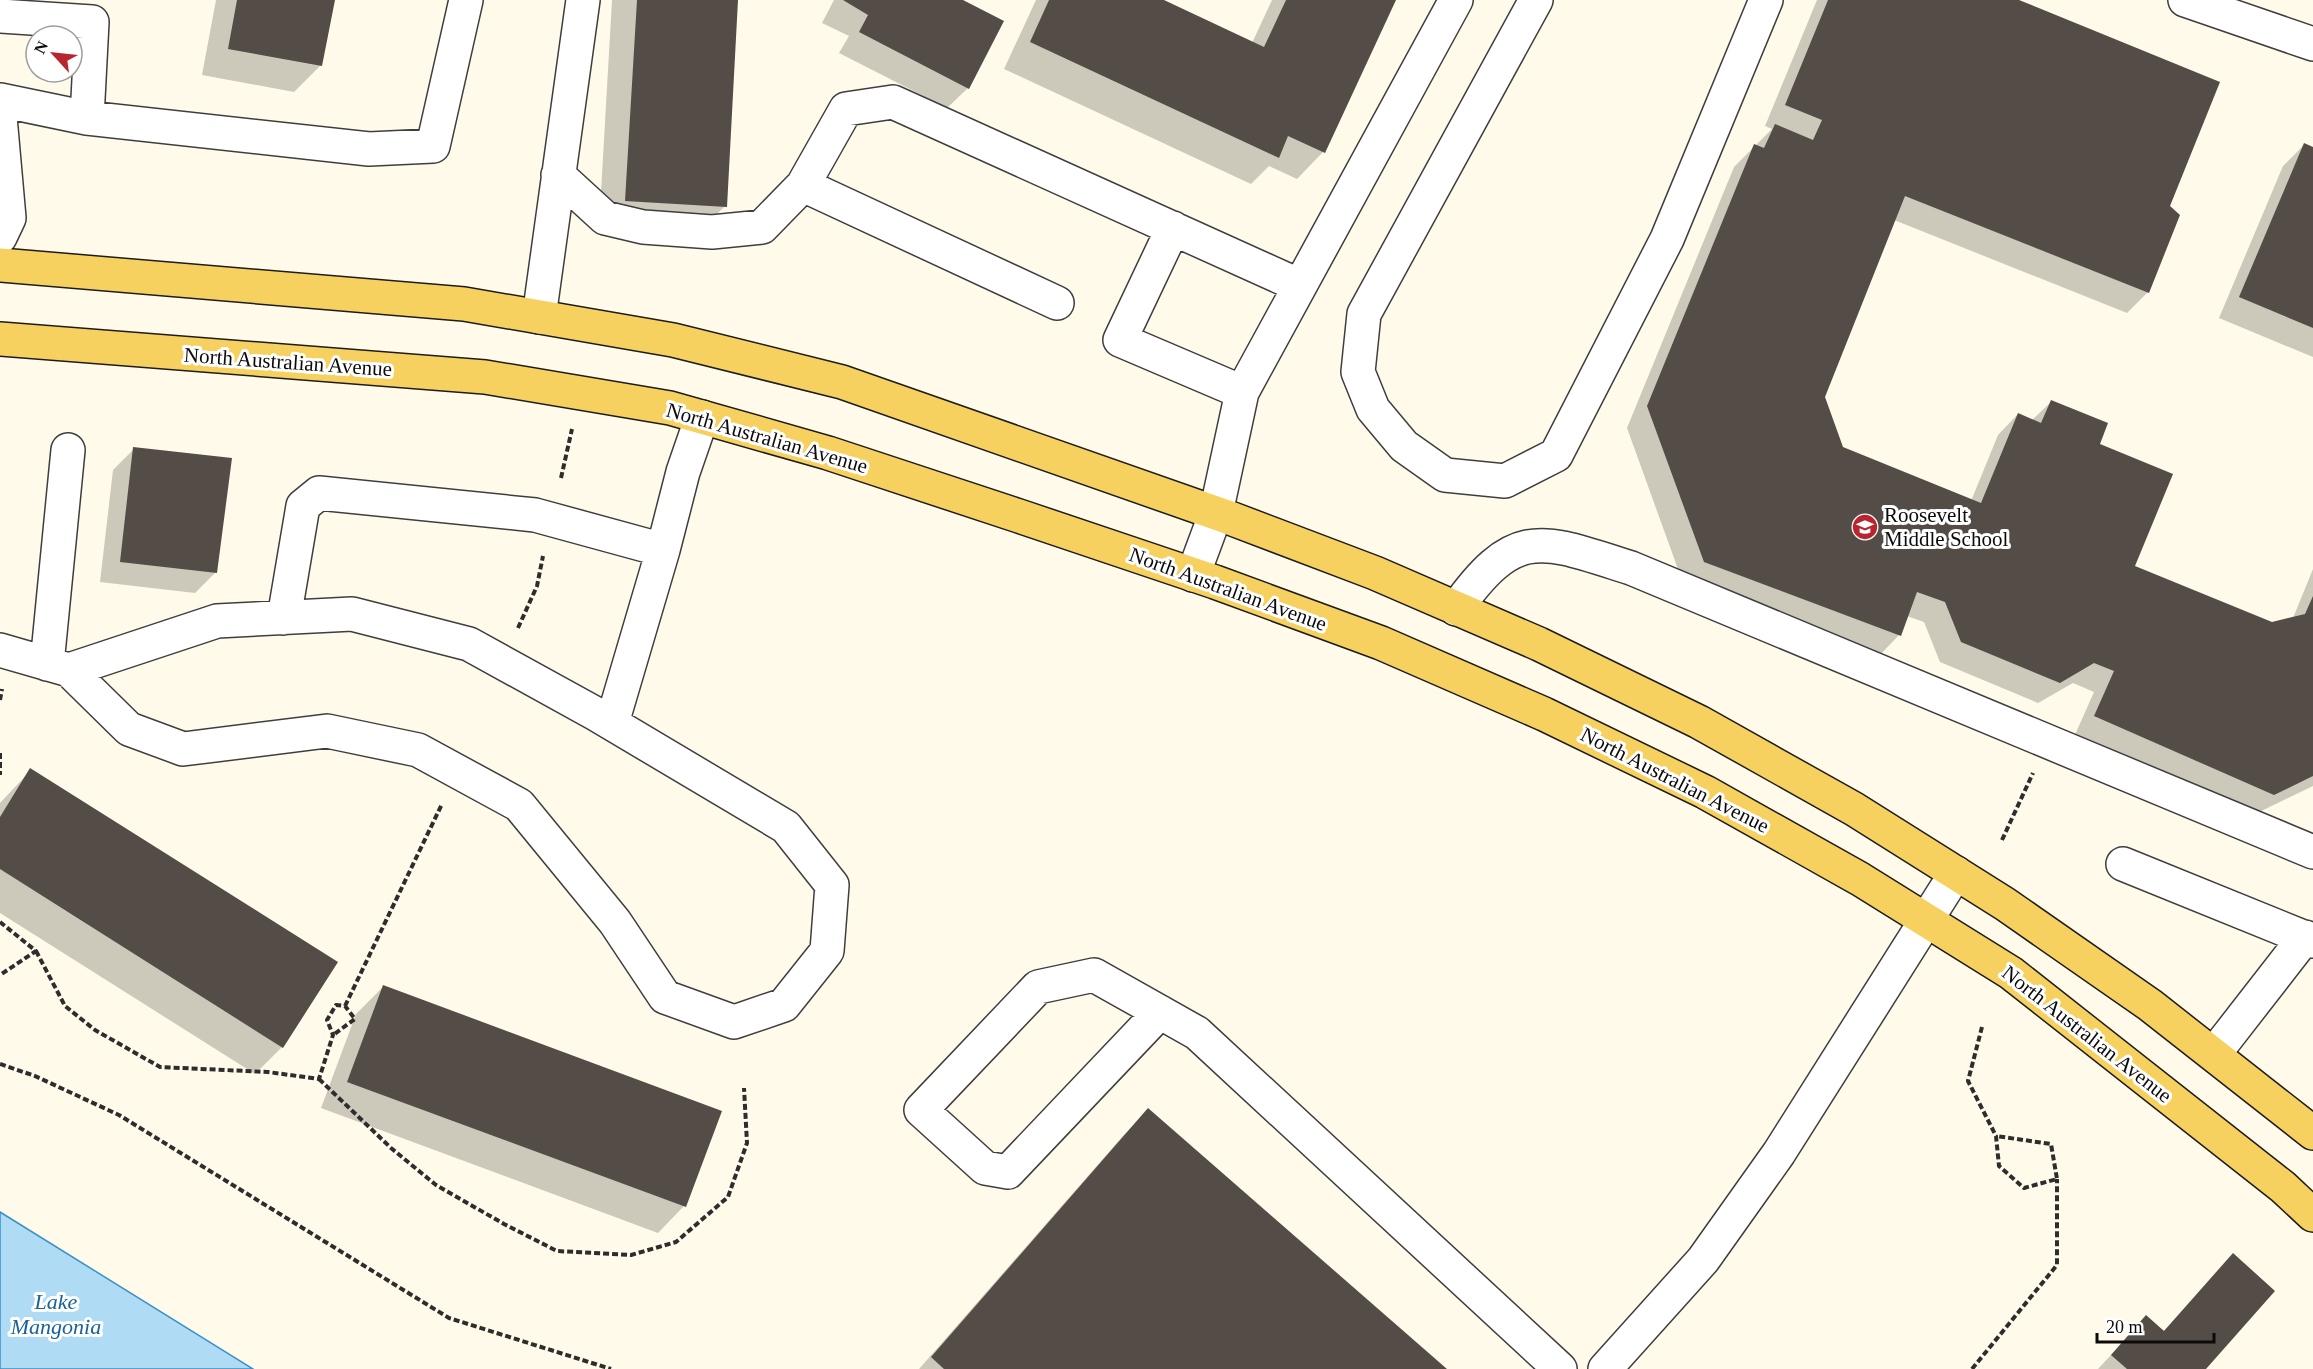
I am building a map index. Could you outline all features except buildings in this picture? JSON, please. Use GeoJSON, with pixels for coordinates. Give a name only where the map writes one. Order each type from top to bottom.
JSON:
{"type":"FeatureCollection","features":[{"type":"Feature","properties":{"kind":"main road"},"geometry":{"type":"LineString","coordinates":[[0,264],[464,304],[673,340],[842,382],[1216,513],[1375,573],[1539,644],[1698,722],[1854,809],[2005,904],[2141,998],[2313,1133]]}},
{"type":"Feature","properties":{"kind":"main road","name":"North Australian Avenue"},"geometry":{"type":"LineString","coordinates":[[0,339],[485,377],[670,408],[828,453],[1193,575],[1381,644],[1544,714],[1705,792],[1860,879],[2011,973],[2283,1187],[2313,1215]]}},
{"type":"Feature","properties":{"kind":"lane"},"geometry":{"type":"LineString","coordinates":[[0,100],[87,118],[369,149],[433,146],[466,0]]}},
{"type":"Feature","properties":{"kind":"lane"},"geometry":{"type":"LineString","coordinates":[[539,317],[583,0]]}},
{"type":"Feature","properties":{"kind":"lane"},"geometry":{"type":"LineString","coordinates":[[1193,575],[1216,513],[1242,392],[1456,0]]}},
{"type":"Feature","properties":{"kind":"lane"},"geometry":{"type":"LineString","coordinates":[[1536,0],[1364,314],[1358,372],[1373,410],[1404,446],[1446,475],[1505,481],[1556,455],[1667,239],[1766,0]]}},
{"type":"Feature","properties":{"kind":"lane"},"geometry":{"type":"LineString","coordinates":[[2185,0],[2313,44]]}},
{"type":"Feature","properties":{"kind":"lane"},"geometry":{"type":"LineString","coordinates":[[0,16],[92,22],[87,118]]}},
{"type":"Feature","properties":{"kind":"lane"},"geometry":{"type":"LineString","coordinates":[[558,175],[604,218],[643,227],[712,232],[762,227],[803,185],[846,109],[893,102],[1299,285]]}},
{"type":"Feature","properties":{"kind":"lane"},"geometry":{"type":"LineString","coordinates":[[0,117],[9,218],[0,237]]}},
{"type":"Feature","properties":{"kind":"lane"},"geometry":{"type":"LineString","coordinates":[[803,185],[1057,303]]}},
{"type":"Feature","properties":{"kind":"lane"},"geometry":{"type":"LineString","coordinates":[[1173,228],[1120,340],[1242,392]]}},
{"type":"Feature","properties":{"kind":"lane"},"geometry":{"type":"LineString","coordinates":[[612,723],[663,550],[683,472],[702,417]]}},
{"type":"Feature","properties":{"kind":"lane"},"geometry":{"type":"LineString","coordinates":[[58,667],[68,450]]}},
{"type":"Feature","properties":{"kind":"lane"},"geometry":{"type":"LineString","coordinates":[[284,618],[303,506],[319,493],[536,515],[663,550]]}},
{"type":"Feature","properties":{"kind":"lane"},"geometry":{"type":"LineString","coordinates":[[1456,609],[1477,579],[1505,555],[1528,544],[1565,547],[1631,567],[2313,852]]}},
{"type":"Feature","properties":{"kind":"lane"},"geometry":{"type":"LineString","coordinates":[[0,650],[58,667],[129,729],[183,749],[327,731],[418,750],[519,805],[615,922],[665,997],[734,1022],[784,1005],[827,951],[832,885],[786,826],[612,723],[469,644],[352,614],[217,621],[58,667]]}},
{"type":"Feature","properties":{"kind":"lane"},"geometry":{"type":"LineString","coordinates":[[2123,864],[2309,939],[2214,1054]]}},
{"type":"Feature","properties":{"kind":"lane"},"geometry":{"type":"LineString","coordinates":[[1605,1369],[1703,1260],[1773,1163],[1956,873]]}},
{"type":"Feature","properties":{"kind":"lane"},"geometry":{"type":"LineString","coordinates":[[1160,1012],[1008,1172],[985,1168],[921,1110],[1038,987],[1094,975],[1160,1012],[1197,1033],[1560,1369]]}},
{"type":"Feature","properties":{"kind":"path"},"geometry":{"type":"LineString","coordinates":[[561,478],[573,421]]}},
{"type":"Feature","properties":{"kind":"path"},"geometry":{"type":"LineString","coordinates":[[518,628],[537,586],[543,553]]}},
{"type":"Feature","properties":{"kind":"path"},"geometry":{"type":"LineString","coordinates":[[0,753],[0,775]]}},
{"type":"Feature","properties":{"kind":"path"},"geometry":{"type":"LineString","coordinates":[[2002,840],[2034,771]]}},
{"type":"Feature","properties":{"kind":"path"},"geometry":{"type":"LineString","coordinates":[[345,1006],[445,797]]}},
{"type":"Feature","properties":{"kind":"path"},"geometry":{"type":"LineString","coordinates":[[0,922],[36,951],[65,1006],[95,1030],[160,1067],[268,1072],[319,1079],[391,1148],[436,1185],[557,1251],[632,1255],[676,1242],[728,1197],[747,1143],[744,1088]]}},
{"type":"Feature","properties":{"kind":"path"},"geometry":{"type":"LineString","coordinates":[[0,975],[36,951]]}},
{"type":"Feature","properties":{"kind":"path"},"geometry":{"type":"LineString","coordinates":[[319,1079],[333,1035],[355,1018],[345,1006],[336,1005],[327,1020],[333,1035]]}},
{"type":"Feature","properties":{"kind":"path"},"geometry":{"type":"LineString","coordinates":[[1982,1027],[1968,1081],[1996,1136],[1999,1166],[2024,1188],[2057,1179]]}},
{"type":"Feature","properties":{"kind":"path"},"geometry":{"type":"LineString","coordinates":[[0,1064],[35,1076],[119,1115],[449,1318],[611,1369]]}},
{"type":"Feature","properties":{"kind":"path"},"geometry":{"type":"LineString","coordinates":[[1972,1369],[2057,1265],[2057,1179],[2051,1144],[1996,1136]]}},
{"type":"Feature","properties":{"kind":"water","name":"Lake Mangonia"},"geometry":{"type":"Polygon","coordinates":[[[0,1212],[253,1369],[0,1369],[0,1212]]]}},
{"type":"Feature","properties":{"kind":"place","name":"Roosevelt Middle School"},"geometry":{"type":"Point","coordinates":[1865,527]}}]}
